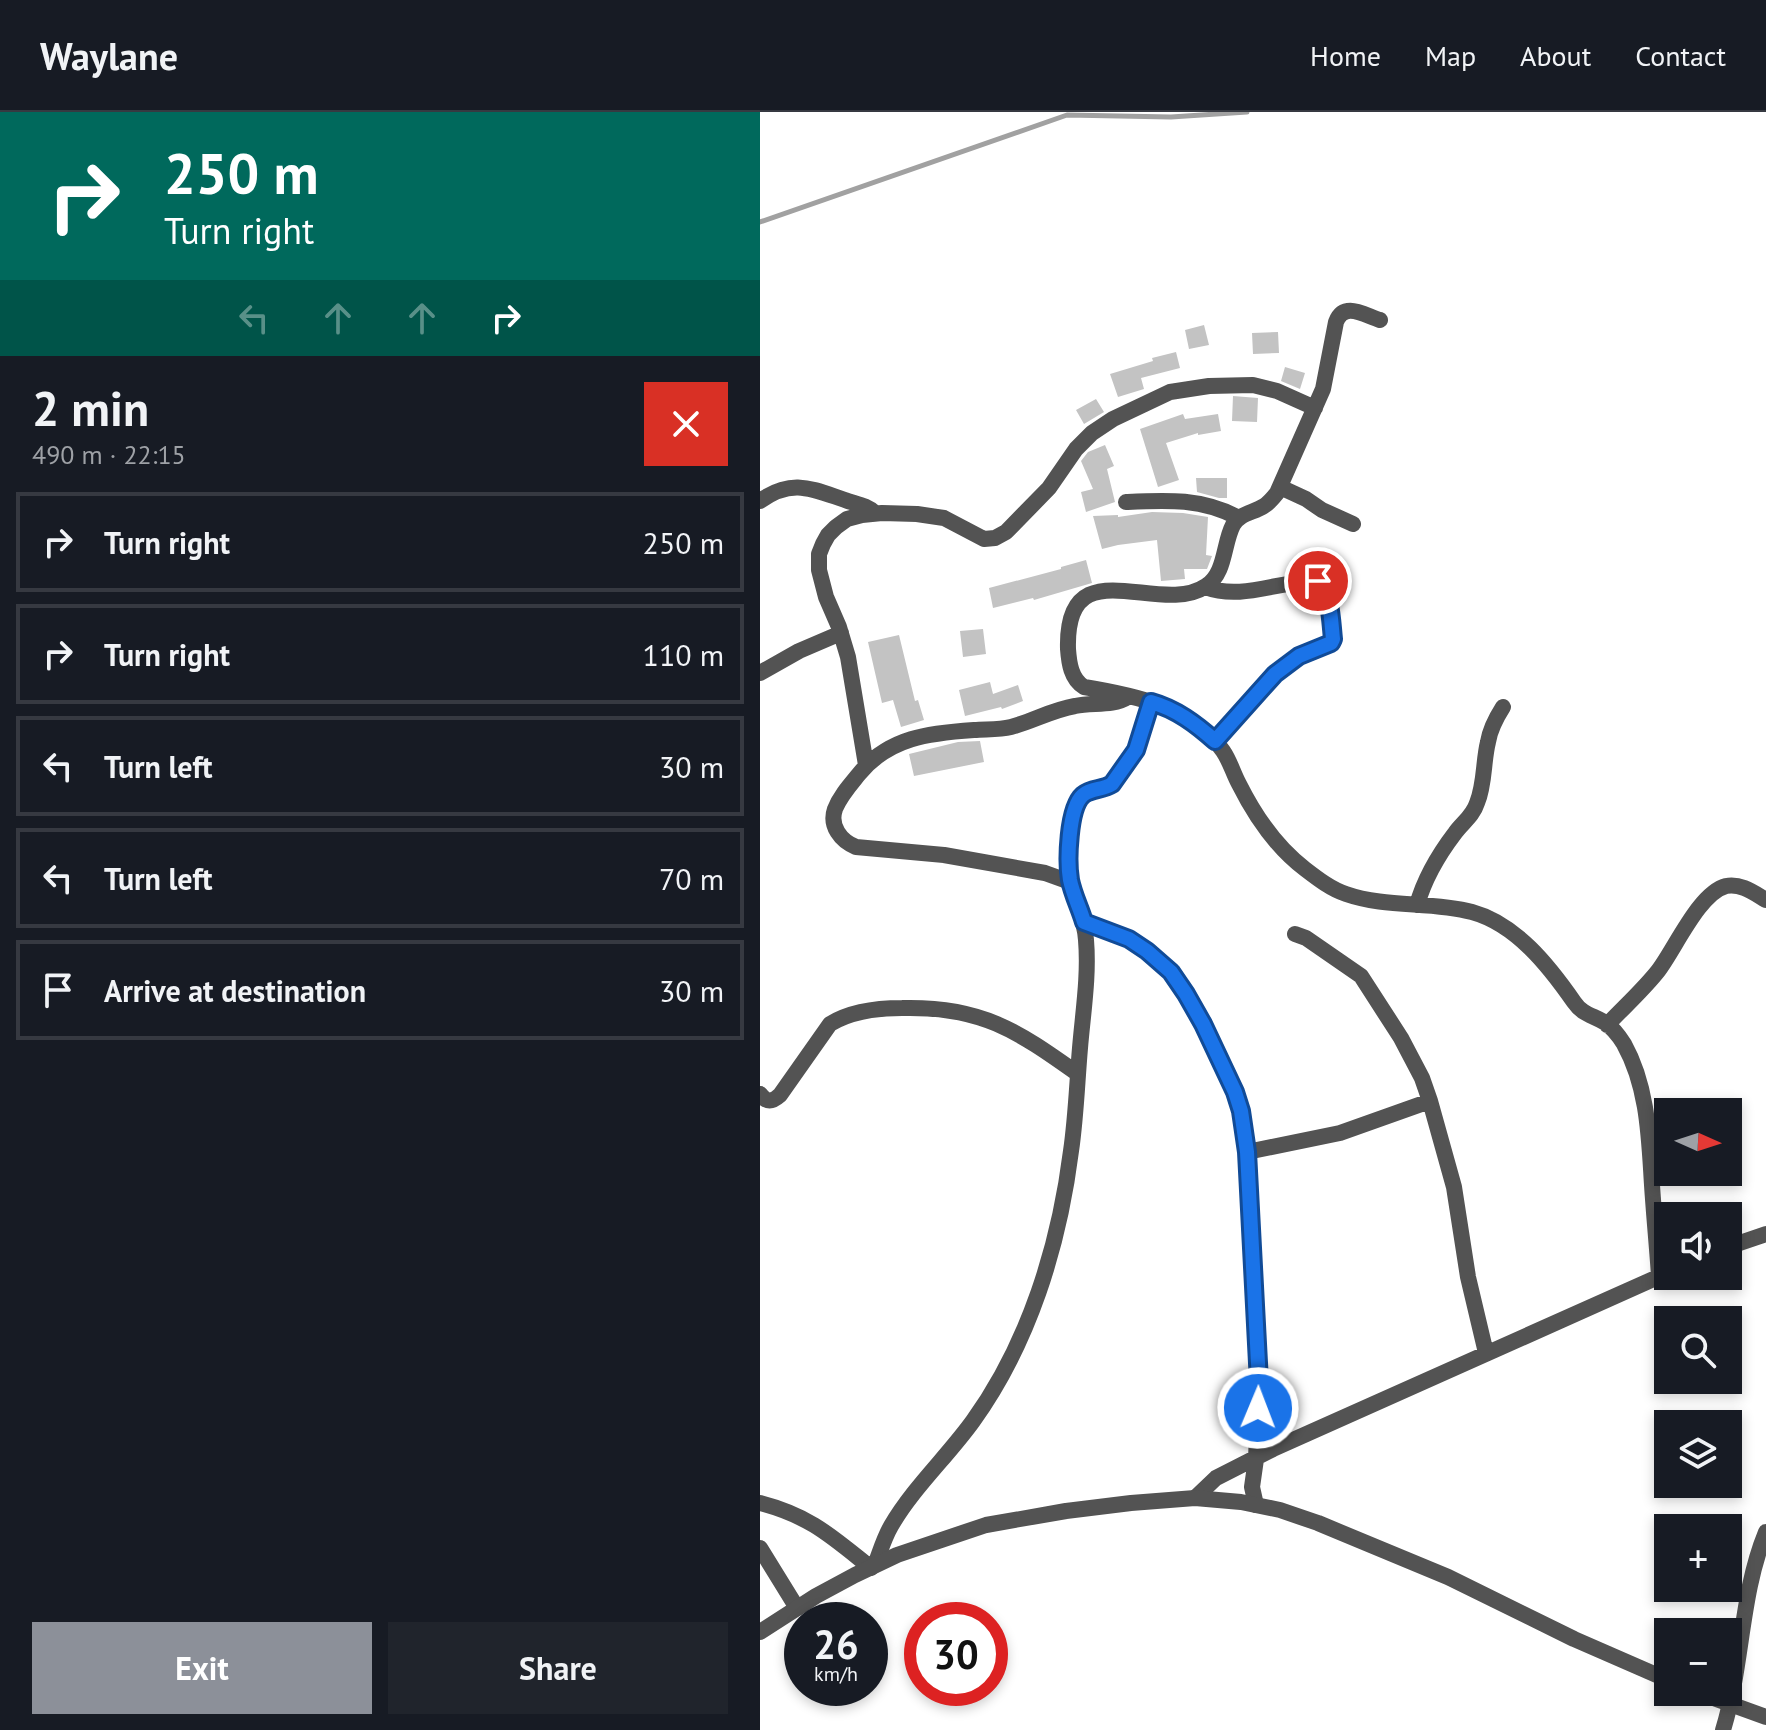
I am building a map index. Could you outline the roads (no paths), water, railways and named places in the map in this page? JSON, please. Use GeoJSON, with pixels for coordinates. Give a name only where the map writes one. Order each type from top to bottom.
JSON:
{"type":"FeatureCollection","features":[{"type":"Feature","properties":{"kind":"street"},"geometry":{"type":"LineString","coordinates":[[1380,320],[1354,311],[1345,310],[1339,314],[1327,374],[1280,487],[1266,505],[1234,523],[1213,579],[1205,587],[1181,594],[1107,590],[1084,598],[1072,614],[1069,630],[1068,648],[1073,674],[1084,687],[1171,709],[1215,741],[1273,838],[1323,882],[1348,895],[1470,912],[1499,923],[1529,948],[1556,976],[1579,1009],[1607,1025],[1623,1043],[1644,1101],[1656,1202]]}},
{"type":"Feature","properties":{"kind":"street"},"geometry":{"type":"LineString","coordinates":[[866,765],[848,657],[819,570],[819,554],[828,535],[847,519],[876,514],[935,516],[984,539],[995,538],[1006,532],[1049,488],[1085,439],[1113,419],[1170,392],[1209,386],[1253,385],[1277,391],[1315,408]]}},
{"type":"Feature","properties":{"kind":"street"},"geometry":{"type":"LineString","coordinates":[[760,501],[779,490],[803,486],[866,507],[876,514]]}},
{"type":"Feature","properties":{"kind":"street"},"geometry":{"type":"LineString","coordinates":[[1280,487],[1353,524]]}},
{"type":"Feature","properties":{"kind":"street"},"geometry":{"type":"LineString","coordinates":[[1126,502],[1181,501],[1217,507],[1239,518]]}},
{"type":"Feature","properties":{"kind":"street"},"geometry":{"type":"LineString","coordinates":[[1205,587],[1237,592],[1318,581],[1324,587],[1333,639],[1327,646],[1299,656],[1275,674],[1215,741]]}},
{"type":"Feature","properties":{"kind":"street"},"geometry":{"type":"LineString","coordinates":[[760,673],[799,651],[841,633]]}},
{"type":"Feature","properties":{"kind":"street"},"geometry":{"type":"LineString","coordinates":[[1070,882],[1045,873],[944,855],[850,845],[836,830],[834,813],[839,801],[866,765],[882,751],[908,740],[956,731],[1011,727],[1062,708],[1112,704],[1129,696]]}},
{"type":"Feature","properties":{"kind":"street"},"geometry":{"type":"LineString","coordinates":[[873,1566],[891,1526],[971,1424],[1003,1375],[1040,1285],[1057,1230],[1072,1150],[1086,987],[1086,940],[1084,922],[1070,882],[1070,838],[1080,799],[1087,792],[1112,784],[1136,750],[1151,702]]}},
{"type":"Feature","properties":{"kind":"street"},"geometry":{"type":"LineString","coordinates":[[1417,905],[1423,887],[1445,847],[1478,803],[1488,741],[1503,707]]}},
{"type":"Feature","properties":{"kind":"street"},"geometry":{"type":"LineString","coordinates":[[1607,1025],[1658,971],[1710,895],[1724,887],[1736,885],[1766,900]]}},
{"type":"Feature","properties":{"kind":"street"},"geometry":{"type":"LineString","coordinates":[[1084,922],[1129,939],[1171,972],[1203,1024],[1241,1111],[1247,1152],[1259,1382],[1252,1487],[1256,1505]]}},
{"type":"Feature","properties":{"kind":"street"},"geometry":{"type":"LineString","coordinates":[[1295,934],[1306,938],[1361,976],[1401,1038],[1422,1078],[1454,1187],[1468,1277],[1486,1353]]}},
{"type":"Feature","properties":{"kind":"street"},"geometry":{"type":"LineString","coordinates":[[760,1094],[769,1101],[780,1095],[830,1024],[866,1010],[885,1008],[946,1009],[969,1013],[1029,1039],[1078,1074]]}},
{"type":"Feature","properties":{"kind":"street"},"geometry":{"type":"LineString","coordinates":[[1247,1152],[1362,1127],[1430,1101]]}},
{"type":"Feature","properties":{"kind":"street"},"geometry":{"type":"LineString","coordinates":[[1742,1242],[1766,1234]]}},
{"type":"Feature","properties":{"kind":"street"},"geometry":{"type":"LineString","coordinates":[[1195,1498],[1216,1478],[1273,1449],[1654,1278]]}},
{"type":"Feature","properties":{"kind":"street"},"geometry":{"type":"LineString","coordinates":[[806,1602],[897,1555],[986,1525],[1079,1509],[1195,1498],[1219,1499],[1280,1510],[1386,1550],[1654,1674]]}},
{"type":"Feature","properties":{"kind":"street"},"geometry":{"type":"LineString","coordinates":[[760,1503],[815,1524],[873,1566]]}},
{"type":"Feature","properties":{"kind":"street"},"geometry":{"type":"LineString","coordinates":[[1742,1631],[1752,1570],[1766,1532]]}},
{"type":"Feature","properties":{"kind":"street"},"geometry":{"type":"LineString","coordinates":[[760,1548],[793,1602]]}},
{"type":"Feature","properties":{"kind":"street"},"geometry":{"type":"LineString","coordinates":[[760,1632],[784,1616]]}},
{"type":"Feature","properties":{"kind":"street"},"geometry":{"type":"LineString","coordinates":[[1723,1730],[1730,1706]]}},
{"type":"Feature","properties":{"kind":"street"},"geometry":{"type":"LineString","coordinates":[[1733,1706],[1766,1717]]}},
{"type":"Feature","properties":{"kind":"waterway"},"geometry":{"type":"LineString","coordinates":[[760,222],[1067,115],[1171,117],[1247,112]]}}]}
